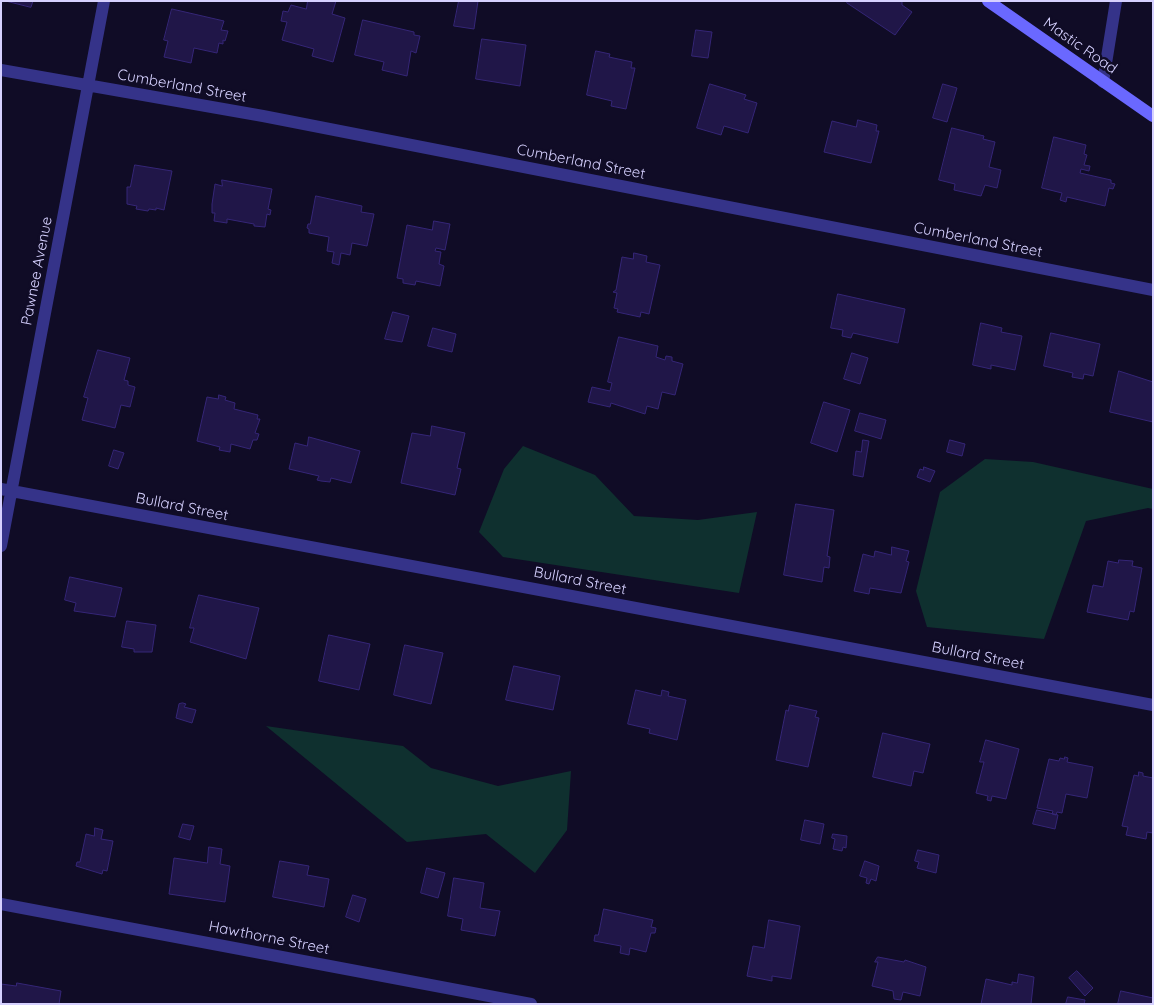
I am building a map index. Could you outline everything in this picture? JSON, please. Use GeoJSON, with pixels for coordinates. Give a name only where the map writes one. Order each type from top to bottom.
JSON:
{"type":"FeatureCollection","features":[{"type":"Feature","properties":{"kind":"main road","name":"Mastic Road"},"geometry":{"type":"LineString","coordinates":[[988,1],[1153,116]]}},
{"type":"Feature","properties":{"kind":"street","name":"Pawnee Avenue"},"geometry":{"type":"LineString","coordinates":[[1,546],[7,490],[89,86],[104,1]]}},
{"type":"Feature","properties":{"kind":"street"},"geometry":{"type":"LineString","coordinates":[[1103,82],[1116,1]]}},
{"type":"Feature","properties":{"kind":"street","name":"Cumberland Street"},"geometry":{"type":"LineString","coordinates":[[1,70],[264,116],[1153,290]]}},
{"type":"Feature","properties":{"kind":"street","name":"Bullard Street"},"geometry":{"type":"LineString","coordinates":[[7,490],[1153,705]]}},
{"type":"Feature","properties":{"kind":"street","name":"Hawthorne Street"},"geometry":{"type":"LineString","coordinates":[[1,904],[531,1004]]}},
{"type":"Feature","properties":{"kind":"green space"},"geometry":{"type":"Polygon","coordinates":[[[523,446],[595,475],[634,516],[698,520],[757,512],[739,593],[503,557],[479,532],[504,469],[523,446]]]}},
{"type":"Feature","properties":{"kind":"green space"},"geometry":{"type":"Polygon","coordinates":[[[985,459],[1033,462],[1153,489],[1153,509],[1148,508],[1086,521],[1044,639],[927,627],[916,591],[940,492],[985,459]]]}},
{"type":"Feature","properties":{"kind":"green space"},"geometry":{"type":"Polygon","coordinates":[[[266,726],[403,746],[431,768],[498,786],[571,771],[567,830],[535,873],[486,834],[407,842],[266,726]]]}},
{"type":"Feature","properties":{"kind":"building"},"geometry":{"type":"Polygon","coordinates":[[[6,1],[33,1],[31,7],[6,1]]]}},
{"type":"Feature","properties":{"kind":"building"},"geometry":{"type":"Polygon","coordinates":[[[308,1],[336,1],[332,14],[345,18],[333,62],[312,56],[314,49],[282,40],[287,22],[281,21],[283,11],[288,12],[291,5],[306,9],[308,1]]]}},
{"type":"Feature","properties":{"kind":"building"},"geometry":{"type":"Polygon","coordinates":[[[459,1],[478,1],[474,29],[454,26],[459,1]]]}},
{"type":"Feature","properties":{"kind":"building"},"geometry":{"type":"Polygon","coordinates":[[[848,1],[902,1],[902,5],[912,12],[895,35],[847,3],[848,1]]]}},
{"type":"Feature","properties":{"kind":"building"},"geometry":{"type":"Polygon","coordinates":[[[172,9],[224,21],[221,30],[228,31],[223,44],[219,43],[217,53],[194,48],[191,63],[164,57],[168,41],[164,40],[172,9]]]}},
{"type":"Feature","properties":{"kind":"building"},"geometry":{"type":"Polygon","coordinates":[[[363,20],[414,32],[414,35],[420,36],[416,53],[411,51],[407,76],[382,70],[384,62],[355,55],[363,20]]]}},
{"type":"Feature","properties":{"kind":"building"},"geometry":{"type":"Polygon","coordinates":[[[696,30],[712,32],[708,58],[692,56],[696,30]]]}},
{"type":"Feature","properties":{"kind":"building"},"geometry":{"type":"Polygon","coordinates":[[[482,39],[526,45],[520,86],[476,79],[482,39]]]}},
{"type":"Feature","properties":{"kind":"building"},"geometry":{"type":"Polygon","coordinates":[[[596,51],[610,54],[609,57],[632,62],[631,68],[635,68],[626,109],[611,106],[612,101],[587,95],[596,51]]]}},
{"type":"Feature","properties":{"kind":"building"},"geometry":{"type":"Polygon","coordinates":[[[710,84],[746,95],[744,99],[757,103],[748,133],[724,126],[721,135],[697,128],[710,84]]]}},
{"type":"Feature","properties":{"kind":"building"},"geometry":{"type":"Polygon","coordinates":[[[943,84],[957,88],[947,122],[933,118],[943,84]]]}},
{"type":"Feature","properties":{"kind":"building"},"geometry":{"type":"Polygon","coordinates":[[[858,120],[877,125],[876,131],[879,131],[871,163],[824,152],[832,121],[856,127],[858,120]]]}},
{"type":"Feature","properties":{"kind":"building"},"geometry":{"type":"Polygon","coordinates":[[[952,128],[984,136],[983,139],[995,142],[989,167],[1001,170],[997,188],[985,185],[981,196],[954,190],[955,184],[939,180],[952,128]]]}},
{"type":"Feature","properties":{"kind":"building"},"geometry":{"type":"Polygon","coordinates":[[[1054,137],[1086,145],[1084,154],[1087,155],[1084,165],[1090,166],[1089,171],[1081,169],[1080,173],[1111,180],[1111,183],[1115,184],[1113,189],[1109,188],[1105,206],[1067,197],[1066,202],[1060,200],[1062,193],[1042,188],[1054,137]]]}},
{"type":"Feature","properties":{"kind":"building"},"geometry":{"type":"Polygon","coordinates":[[[135,165],[172,171],[164,210],[156,208],[156,210],[149,209],[148,211],[136,209],[137,206],[127,204],[127,187],[130,187],[135,165]]]}},
{"type":"Feature","properties":{"kind":"building"},"geometry":{"type":"Polygon","coordinates":[[[222,180],[272,189],[268,209],[271,210],[270,215],[267,214],[265,227],[227,219],[227,223],[214,221],[215,213],[212,213],[212,204],[215,184],[222,186],[222,180]]]}},
{"type":"Feature","properties":{"kind":"building"},"geometry":{"type":"Polygon","coordinates":[[[316,196],[362,206],[361,212],[374,214],[367,246],[352,243],[350,255],[341,253],[339,265],[332,263],[334,252],[327,251],[329,237],[309,233],[307,228],[308,224],[310,224],[316,196]]]}},
{"type":"Feature","properties":{"kind":"building"},"geometry":{"type":"Polygon","coordinates":[[[434,221],[450,224],[445,250],[436,248],[435,251],[441,252],[439,264],[444,266],[440,286],[416,281],[415,285],[403,283],[403,279],[397,278],[407,225],[432,230],[434,221]]]}},
{"type":"Feature","properties":{"kind":"building"},"geometry":{"type":"Polygon","coordinates":[[[634,253],[647,256],[646,262],[660,265],[649,314],[641,312],[640,317],[617,312],[618,309],[614,308],[617,293],[613,292],[616,290],[622,257],[633,259],[634,253]]]}},
{"type":"Feature","properties":{"kind":"building"},"geometry":{"type":"Polygon","coordinates":[[[838,294],[905,309],[898,343],[853,333],[851,338],[842,336],[843,330],[831,328],[838,294]]]}},
{"type":"Feature","properties":{"kind":"building"},"geometry":{"type":"Polygon","coordinates":[[[393,312],[409,316],[402,342],[385,339],[393,312]]]}},
{"type":"Feature","properties":{"kind":"building"},"geometry":{"type":"Polygon","coordinates":[[[981,323],[1002,328],[1001,332],[1022,336],[1015,370],[991,365],[991,369],[973,365],[981,323]]]}},
{"type":"Feature","properties":{"kind":"building"},"geometry":{"type":"Polygon","coordinates":[[[433,328],[456,334],[452,352],[428,346],[433,328]]]}},
{"type":"Feature","properties":{"kind":"building"},"geometry":{"type":"Polygon","coordinates":[[[1051,333],[1100,344],[1093,376],[1084,374],[1083,379],[1072,377],[1073,373],[1044,366],[1051,333]]]}},
{"type":"Feature","properties":{"kind":"building"},"geometry":{"type":"Polygon","coordinates":[[[619,337],[658,346],[656,357],[665,360],[666,356],[672,357],[672,361],[683,364],[675,395],[662,392],[658,409],[647,406],[645,414],[611,403],[610,407],[588,402],[592,387],[610,391],[612,383],[608,382],[619,337]]]}},
{"type":"Feature","properties":{"kind":"building"},"geometry":{"type":"Polygon","coordinates":[[[98,350],[130,358],[124,380],[128,381],[128,385],[135,387],[130,407],[121,405],[115,428],[82,420],[88,398],[84,397],[98,350]]]}},
{"type":"Feature","properties":{"kind":"building"},"geometry":{"type":"Polygon","coordinates":[[[852,353],[868,358],[860,384],[844,379],[852,353]]]}},
{"type":"Feature","properties":{"kind":"building"},"geometry":{"type":"Polygon","coordinates":[[[1119,371],[1153,382],[1153,422],[1110,412],[1119,371]]]}},
{"type":"Feature","properties":{"kind":"building"},"geometry":{"type":"Polygon","coordinates":[[[219,395],[226,397],[225,400],[235,403],[234,409],[258,415],[257,419],[260,419],[255,433],[259,434],[257,440],[253,440],[250,449],[231,444],[230,452],[219,450],[220,447],[197,441],[207,397],[218,399],[219,395]]]}},
{"type":"Feature","properties":{"kind":"building"},"geometry":{"type":"Polygon","coordinates":[[[824,402],[850,410],[837,452],[811,443],[824,402]]]}},
{"type":"Feature","properties":{"kind":"building"},"geometry":{"type":"Polygon","coordinates":[[[860,413],[886,420],[881,439],[855,431],[860,413]]]}},
{"type":"Feature","properties":{"kind":"building"},"geometry":{"type":"Polygon","coordinates":[[[432,426],[465,433],[457,468],[461,469],[455,495],[401,483],[412,433],[430,436],[432,426]]]}},
{"type":"Feature","properties":{"kind":"building"},"geometry":{"type":"Polygon","coordinates":[[[309,437],[360,451],[351,483],[331,478],[330,482],[321,481],[317,480],[319,476],[289,469],[295,443],[307,446],[309,437]]]}},
{"type":"Feature","properties":{"kind":"building"},"geometry":{"type":"Polygon","coordinates":[[[863,440],[869,441],[863,477],[853,475],[856,451],[861,452],[863,440]]]}},
{"type":"Feature","properties":{"kind":"building"},"geometry":{"type":"Polygon","coordinates":[[[950,440],[965,444],[962,456],[947,452],[950,440]]]}},
{"type":"Feature","properties":{"kind":"building"},"geometry":{"type":"Polygon","coordinates":[[[114,450],[124,453],[118,469],[109,466],[114,450]]]}},
{"type":"Feature","properties":{"kind":"building"},"geometry":{"type":"Polygon","coordinates":[[[924,467],[935,471],[930,482],[917,477],[920,469],[923,470],[924,467]]]}},
{"type":"Feature","properties":{"kind":"building"},"geometry":{"type":"Polygon","coordinates":[[[796,504],[834,510],[827,556],[830,557],[829,568],[824,567],[822,582],[784,575],[796,504]]]}},
{"type":"Feature","properties":{"kind":"building"},"geometry":{"type":"Polygon","coordinates":[[[892,547],[909,551],[906,561],[909,562],[901,593],[870,588],[869,594],[854,591],[863,554],[874,557],[875,551],[891,555],[892,547]]]}},
{"type":"Feature","properties":{"kind":"building"},"geometry":{"type":"Polygon","coordinates":[[[1119,560],[1133,561],[1132,566],[1142,568],[1134,612],[1130,611],[1128,620],[1087,612],[1093,585],[1103,587],[1108,561],[1118,563],[1119,560]]]}},
{"type":"Feature","properties":{"kind":"building"},"geometry":{"type":"Polygon","coordinates":[[[70,577],[122,588],[115,617],[74,611],[76,603],[65,600],[70,577]]]}},
{"type":"Feature","properties":{"kind":"building"},"geometry":{"type":"Polygon","coordinates":[[[199,595],[259,608],[246,659],[190,642],[194,628],[190,628],[199,595]]]}},
{"type":"Feature","properties":{"kind":"building"},"geometry":{"type":"Polygon","coordinates":[[[127,621],[156,625],[152,652],[134,652],[134,649],[122,647],[127,621]]]}},
{"type":"Feature","properties":{"kind":"building"},"geometry":{"type":"Polygon","coordinates":[[[329,635],[370,644],[359,690],[319,681],[329,635]]]}},
{"type":"Feature","properties":{"kind":"building"},"geometry":{"type":"Polygon","coordinates":[[[405,645],[443,653],[431,704],[394,695],[405,645]]]}},
{"type":"Feature","properties":{"kind":"building"},"geometry":{"type":"Polygon","coordinates":[[[514,666],[560,676],[553,710],[506,700],[514,666]]]}},
{"type":"Feature","properties":{"kind":"building"},"geometry":{"type":"Polygon","coordinates":[[[636,690],[661,696],[662,690],[669,692],[668,696],[686,700],[677,740],[649,733],[650,729],[628,724],[636,690]]]}},
{"type":"Feature","properties":{"kind":"building"},"geometry":{"type":"Polygon","coordinates":[[[179,704],[186,704],[184,707],[196,710],[192,723],[176,718],[179,704]]]}},
{"type":"Feature","properties":{"kind":"building"},"geometry":{"type":"Polygon","coordinates":[[[790,705],[817,711],[815,717],[819,718],[808,767],[776,760],[786,710],[788,711],[790,705]]]}},
{"type":"Feature","properties":{"kind":"building"},"geometry":{"type":"Polygon","coordinates":[[[883,733],[930,744],[923,773],[914,771],[911,786],[873,777],[883,733]]]}},
{"type":"Feature","properties":{"kind":"building"},"geometry":{"type":"Polygon","coordinates":[[[986,740],[1019,749],[1006,799],[992,796],[991,801],[987,800],[988,796],[976,793],[984,762],[980,762],[986,740]]]}},
{"type":"Feature","properties":{"kind":"building"},"geometry":{"type":"Polygon","coordinates":[[[1065,757],[1068,758],[1067,762],[1093,767],[1087,798],[1066,794],[1062,813],[1057,812],[1056,815],[1052,814],[1053,811],[1037,808],[1049,759],[1059,761],[1060,758],[1064,759],[1065,757]]]}},
{"type":"Feature","properties":{"kind":"building"},"geometry":{"type":"Polygon","coordinates":[[[1139,772],[1143,773],[1143,776],[1153,778],[1153,833],[1147,832],[1146,839],[1126,835],[1128,827],[1122,826],[1134,775],[1138,776],[1139,772]]]}},
{"type":"Feature","properties":{"kind":"building"},"geometry":{"type":"Polygon","coordinates":[[[1037,810],[1058,815],[1055,829],[1033,824],[1037,810]]]}},
{"type":"Feature","properties":{"kind":"building"},"geometry":{"type":"Polygon","coordinates":[[[805,820],[824,824],[820,844],[801,840],[805,820]]]}},
{"type":"Feature","properties":{"kind":"building"},"geometry":{"type":"Polygon","coordinates":[[[183,824],[194,826],[190,840],[179,837],[183,824]]]}},
{"type":"Feature","properties":{"kind":"building"},"geometry":{"type":"Polygon","coordinates":[[[95,828],[103,830],[101,839],[113,841],[107,871],[103,870],[102,874],[76,866],[77,862],[80,862],[86,834],[94,836],[95,828]]]}},
{"type":"Feature","properties":{"kind":"building"},"geometry":{"type":"Polygon","coordinates":[[[833,834],[847,836],[846,848],[843,847],[842,851],[833,849],[835,839],[832,838],[833,834]]]}},
{"type":"Feature","properties":{"kind":"building"},"geometry":{"type":"Polygon","coordinates":[[[209,847],[222,849],[220,864],[230,866],[225,902],[169,894],[174,858],[207,863],[209,847]]]}},
{"type":"Feature","properties":{"kind":"building"},"geometry":{"type":"Polygon","coordinates":[[[918,850],[939,855],[936,873],[917,868],[919,862],[915,861],[918,850]]]}},
{"type":"Feature","properties":{"kind":"building"},"geometry":{"type":"Polygon","coordinates":[[[280,861],[309,866],[307,875],[329,879],[324,907],[273,897],[280,861]]]}},
{"type":"Feature","properties":{"kind":"building"},"geometry":{"type":"Polygon","coordinates":[[[865,861],[879,866],[876,881],[871,879],[869,884],[866,883],[867,878],[860,876],[865,861]]]}},
{"type":"Feature","properties":{"kind":"building"},"geometry":{"type":"Polygon","coordinates":[[[427,868],[445,873],[438,898],[421,893],[427,868]]]}},
{"type":"Feature","properties":{"kind":"building"},"geometry":{"type":"Polygon","coordinates":[[[454,878],[484,883],[480,908],[500,911],[495,936],[461,930],[463,919],[448,916],[454,878]]]}},
{"type":"Feature","properties":{"kind":"building"},"geometry":{"type":"Polygon","coordinates":[[[353,895],[366,899],[359,922],[346,917],[353,895]]]}},
{"type":"Feature","properties":{"kind":"building"},"geometry":{"type":"Polygon","coordinates":[[[604,909],[653,920],[651,927],[656,928],[655,933],[651,933],[646,952],[630,948],[629,955],[620,953],[621,946],[594,941],[595,935],[598,935],[604,909]]]}},
{"type":"Feature","properties":{"kind":"building"},"geometry":{"type":"Polygon","coordinates":[[[769,920],[800,926],[791,979],[772,976],[772,981],[747,976],[753,946],[764,948],[769,920]]]}},
{"type":"Feature","properties":{"kind":"building"},"geometry":{"type":"Polygon","coordinates":[[[878,957],[904,962],[905,960],[926,967],[920,996],[903,992],[901,1000],[894,999],[893,991],[872,986],[878,962],[875,962],[878,957]]]}},
{"type":"Feature","properties":{"kind":"building"},"geometry":{"type":"Polygon","coordinates":[[[1077,971],[1093,988],[1085,996],[1069,978],[1077,971]]]}},
{"type":"Feature","properties":{"kind":"building"},"geometry":{"type":"Polygon","coordinates":[[[1019,974],[1034,977],[1031,1004],[981,1004],[986,979],[1012,985],[1012,982],[1017,983],[1019,974]]]}},
{"type":"Feature","properties":{"kind":"building"},"geometry":{"type":"Polygon","coordinates":[[[17,983],[61,991],[59,1004],[1,1004],[1,984],[16,986],[17,983]]]}},
{"type":"Feature","properties":{"kind":"building"},"geometry":{"type":"Polygon","coordinates":[[[1121,991],[1153,998],[1153,1004],[1118,1004],[1121,991]]]}},
{"type":"Feature","properties":{"kind":"building"},"geometry":{"type":"Polygon","coordinates":[[[1068,997],[1085,1000],[1084,1004],[1066,1004],[1068,997]]]}}]}
